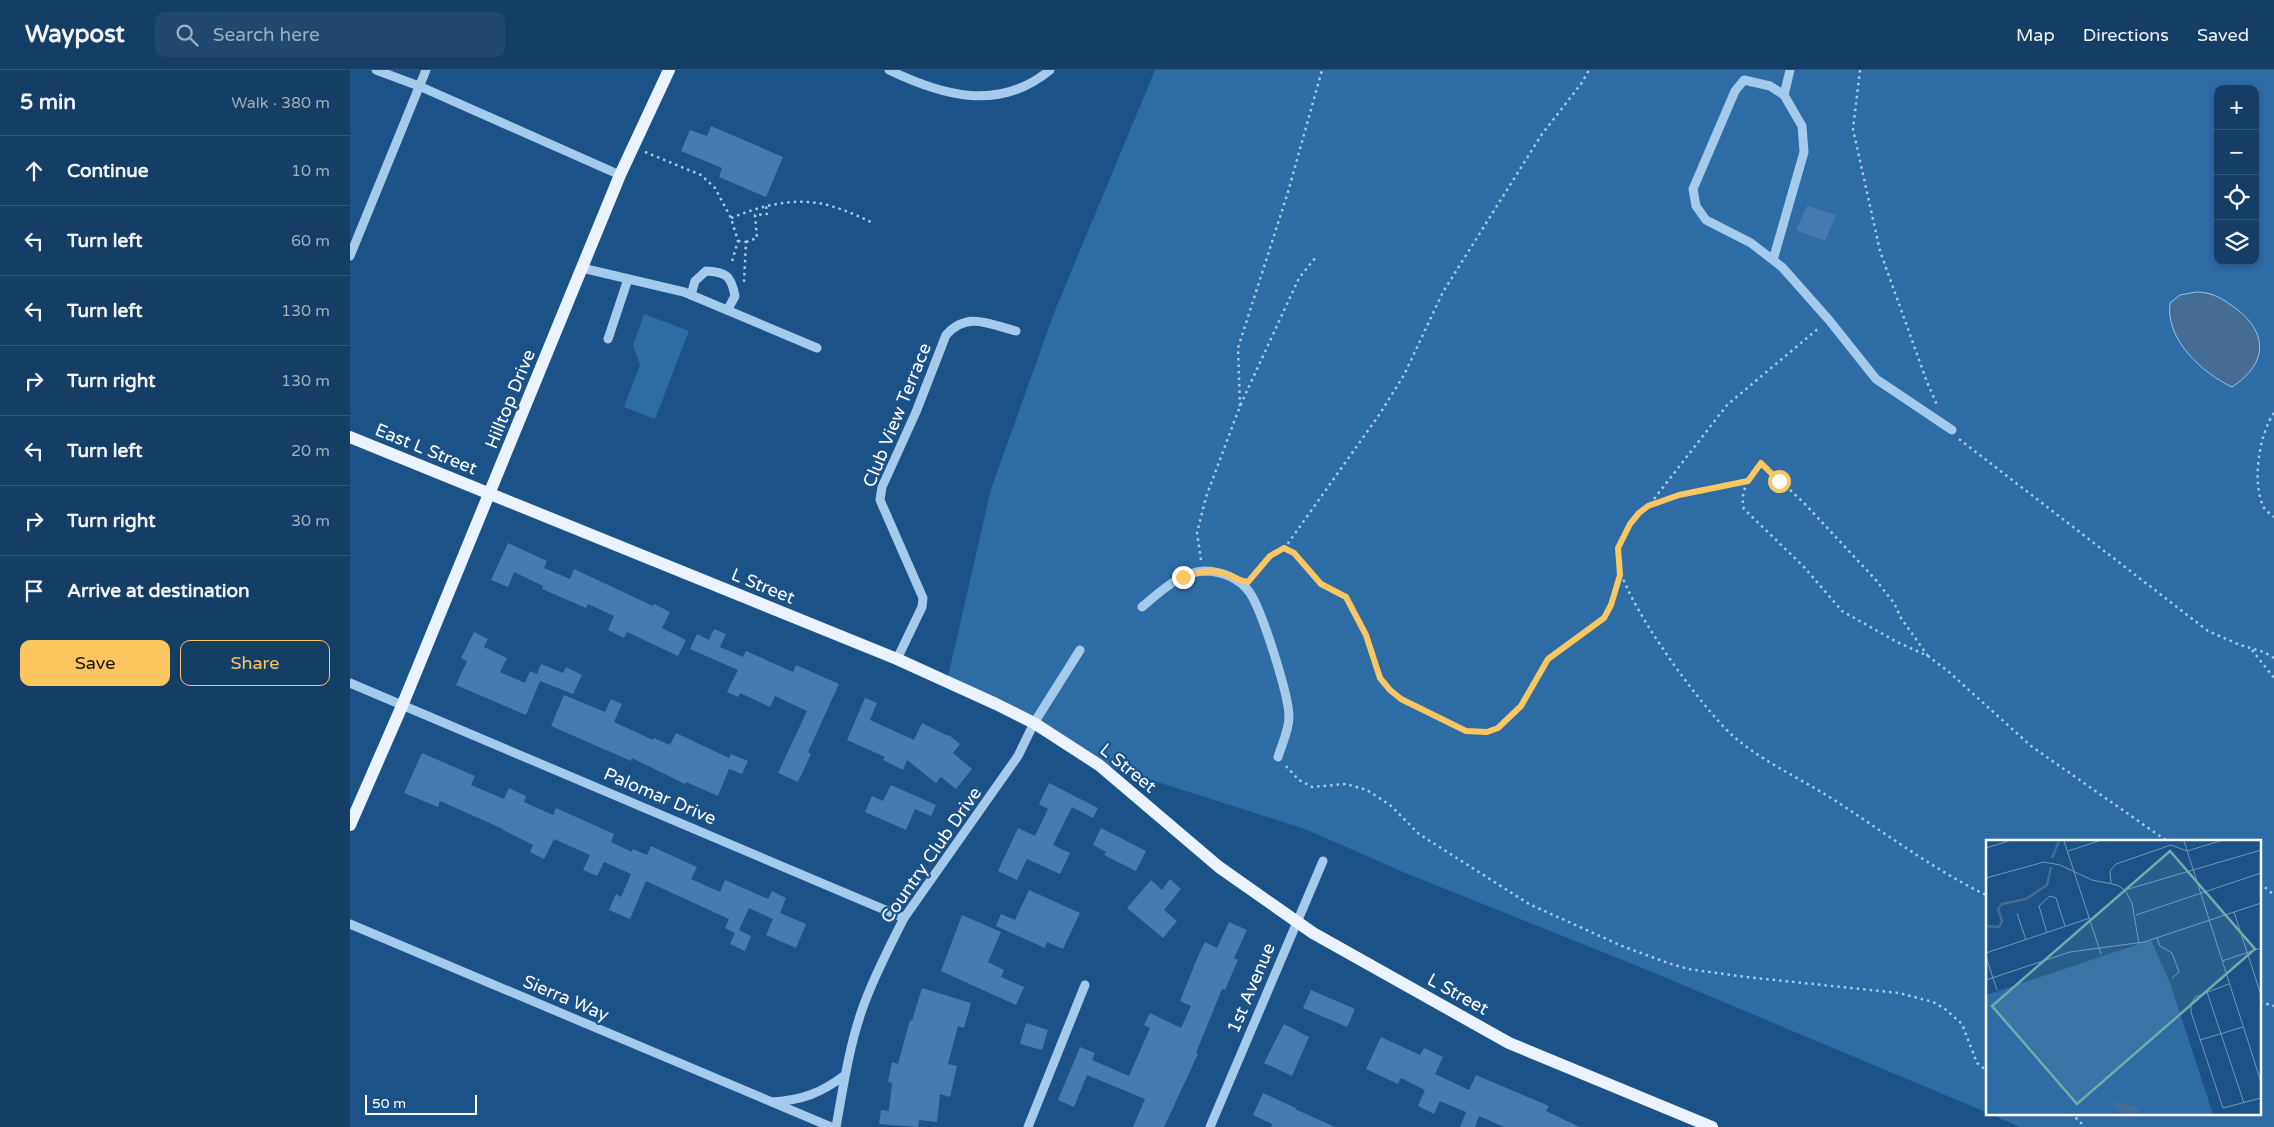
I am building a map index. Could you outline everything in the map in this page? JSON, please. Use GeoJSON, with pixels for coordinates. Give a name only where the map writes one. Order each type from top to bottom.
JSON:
{"type":"FeatureCollection","features":[{"type":"Feature","properties":{"kind":"main road","name":"Hilltop Drive"},"geometry":{"type":"LineString","coordinates":[[350,825],[402,706],[620,175],[669,70]]}},
{"type":"Feature","properties":{"kind":"main road","name":"East L Street"},"geometry":{"type":"LineString","coordinates":[[350,437],[490,494]]}},
{"type":"Feature","properties":{"kind":"main road","name":"L Street"},"geometry":{"type":"LineString","coordinates":[[490,494],[896,659],[1034,723],[1099,765],[1219,866],[1296,922],[1508,1043],[1712,1127]]}},
{"type":"Feature","properties":{"kind":"street"},"geometry":{"type":"LineString","coordinates":[[376,70],[419,86],[620,175]]}},
{"type":"Feature","properties":{"kind":"street"},"geometry":{"type":"LineString","coordinates":[[350,256],[426,70]]}},
{"type":"Feature","properties":{"kind":"street"},"geometry":{"type":"LineString","coordinates":[[889,70],[907,79],[955,95],[975,97],[1004,94],[1018,90],[1050,70]]}},
{"type":"Feature","properties":{"kind":"street"},"geometry":{"type":"LineString","coordinates":[[1784,95],[1790,70]]}},
{"type":"Feature","properties":{"kind":"street"},"geometry":{"type":"LineString","coordinates":[[1773,260],[1804,152],[1802,126],[1784,95],[1770,86],[1744,80],[1735,91],[1693,189],[1696,206],[1706,220],[1751,243],[1782,267],[1829,320],[1876,379],[1952,430]]}},
{"type":"Feature","properties":{"kind":"street"},"geometry":{"type":"LineString","coordinates":[[582,268],[691,295],[817,348]]}},
{"type":"Feature","properties":{"kind":"street"},"geometry":{"type":"LineString","coordinates":[[691,295],[694,280],[706,271],[721,272],[732,282],[735,296],[728,309]]}},
{"type":"Feature","properties":{"kind":"street"},"geometry":{"type":"LineString","coordinates":[[608,339],[628,279]]}},
{"type":"Feature","properties":{"kind":"street","name":"Club View Terrace"},"geometry":{"type":"LineString","coordinates":[[896,659],[922,607],[923,598],[880,500],[882,487],[916,412],[946,335],[955,325],[974,320],[1016,331]]}},
{"type":"Feature","properties":{"kind":"street"},"geometry":{"type":"LineString","coordinates":[[1142,607],[1183,577],[1202,571],[1222,573],[1239,581],[1250,593],[1259,613],[1286,699],[1289,717],[1286,736],[1278,757]]}},
{"type":"Feature","properties":{"kind":"street","name":"Country Club Drive"},"geometry":{"type":"LineString","coordinates":[[836,1127],[845,1075],[862,1010],[904,918],[998,787],[1018,756],[1034,723],[1080,650]]}},
{"type":"Feature","properties":{"kind":"street","name":"Palomar Drive"},"geometry":{"type":"LineString","coordinates":[[350,683],[904,918]]}},
{"type":"Feature","properties":{"kind":"street","name":"1st Avenue"},"geometry":{"type":"LineString","coordinates":[[1210,1127],[1323,861]]}},
{"type":"Feature","properties":{"kind":"street","name":"Sierra Way"},"geometry":{"type":"LineString","coordinates":[[350,924],[831,1127]]}},
{"type":"Feature","properties":{"kind":"street"},"geometry":{"type":"LineString","coordinates":[[1028,1127],[1085,985]]}},
{"type":"Feature","properties":{"kind":"street","name":"Sierra Way"},"geometry":{"type":"LineString","coordinates":[[770,1102],[804,1098],[828,1088],[845,1075]]}},
{"type":"Feature","properties":{"kind":"path"},"geometry":{"type":"LineString","coordinates":[[1240,406],[1238,348],[1288,192],[1322,70]]}},
{"type":"Feature","properties":{"kind":"path"},"geometry":{"type":"LineString","coordinates":[[1239,581],[1248,582],[1270,556],[1284,548],[1380,416],[1404,375],[1443,292],[1542,134],[1581,84],[1589,70]]}},
{"type":"Feature","properties":{"kind":"path"},"geometry":{"type":"LineString","coordinates":[[1860,70],[1853,129],[1880,251],[1926,382],[1938,406]]}},
{"type":"Feature","properties":{"kind":"path"},"geometry":{"type":"LineString","coordinates":[[632,147],[701,175],[714,188],[732,218],[738,241],[730,266]]}},
{"type":"Feature","properties":{"kind":"path"},"geometry":{"type":"LineString","coordinates":[[732,218],[766,206],[789,202],[830,205],[871,222]]}},
{"type":"Feature","properties":{"kind":"path"},"geometry":{"type":"LineString","coordinates":[[738,241],[746,242],[757,238],[755,215],[766,214],[766,206]]}},
{"type":"Feature","properties":{"kind":"path"},"geometry":{"type":"LineString","coordinates":[[744,283],[746,242]]}},
{"type":"Feature","properties":{"kind":"path"},"geometry":{"type":"LineString","coordinates":[[1202,571],[1197,533],[1206,497],[1240,406],[1300,278],[1316,257]]}},
{"type":"Feature","properties":{"kind":"path"},"geometry":{"type":"LineString","coordinates":[[1284,548],[1294,553],[1321,584],[1346,597],[1366,635],[1380,678],[1390,690],[1401,699],[1466,731],[1475,733],[1487,732],[1498,728],[1511,718],[1521,706],[1548,659],[1604,618],[1611,605],[1620,575],[1618,548],[1630,524],[1648,506],[1727,405],[1829,320]]}},
{"type":"Feature","properties":{"kind":"path"},"geometry":{"type":"LineString","coordinates":[[2274,413],[2264,435],[2257,468],[2257,481],[2263,507],[2274,517]]}},
{"type":"Feature","properties":{"kind":"path"},"geometry":{"type":"LineString","coordinates":[[1952,430],[1963,443],[2208,631],[2252,650],[2264,652],[2274,658]]}},
{"type":"Feature","properties":{"kind":"path"},"geometry":{"type":"LineString","coordinates":[[1928,656],[1901,618],[1894,603],[1875,578],[1804,504],[1761,463],[1748,481],[1742,500],[1744,509],[1804,567],[1842,611],[1897,642],[1928,656],[1949,672],[2030,746],[2166,840]]}},
{"type":"Feature","properties":{"kind":"path"},"geometry":{"type":"LineString","coordinates":[[1648,506],[1679,495],[1748,481]]}},
{"type":"Feature","properties":{"kind":"path"},"geometry":{"type":"LineString","coordinates":[[1620,575],[1648,626],[1678,669],[1712,714],[1732,735],[1758,754],[1831,798],[1903,847],[1986,895]]}},
{"type":"Feature","properties":{"kind":"path"},"geometry":{"type":"LineString","coordinates":[[2252,650],[2274,678]]}},
{"type":"Feature","properties":{"kind":"path"},"geometry":{"type":"LineString","coordinates":[[1278,757],[1299,780],[1312,787],[1346,784],[1368,790],[1397,811],[1419,834],[1529,904],[1632,950],[1688,969],[1900,993],[1933,1002],[1946,1009],[1962,1024],[1977,1063],[1986,1070]]}},
{"type":"Feature","properties":{"kind":"path"},"geometry":{"type":"LineString","coordinates":[[2262,885],[2274,894]]}},
{"type":"Feature","properties":{"kind":"path"},"geometry":{"type":"LineString","coordinates":[[2072,1114],[2085,1127]]}},
{"type":"Feature","properties":{"kind":"shaded area"},"geometry":{"type":"Polygon","coordinates":[[[1155,70],[2274,70],[2274,1127],[2020,1127],[1990,1114],[2262,1114],[2262,840],[1986,840],[1986,1112],[1640,967],[1403,872],[1305,829],[1095,762],[947,681],[991,489],[1054,313],[1155,70]]]}},
{"type":"Feature","properties":{"kind":"shaded area"},"geometry":{"type":"Polygon","coordinates":[[[2196,292],[2215,295],[2231,305],[2252,325],[2258,335],[2260,346],[2258,357],[2253,367],[2232,387],[2198,364],[2180,342],[2173,329],[2170,303],[2180,295],[2196,292]]]}},
{"type":"Feature","properties":{"kind":"shaded area"},"geometry":{"type":"Polygon","coordinates":[[[644,314],[689,331],[655,419],[624,407],[640,365],[633,346],[644,314]]]}},
{"type":"Feature","properties":{"kind":"building"},"geometry":{"type":"Polygon","coordinates":[[[711,126],[783,157],[766,197],[719,177],[722,168],[681,151],[690,130],[707,136],[711,126]]]}},
{"type":"Feature","properties":{"kind":"building"},"geometry":{"type":"Polygon","coordinates":[[[1807,206],[1836,215],[1825,241],[1796,230],[1807,206]]]}},
{"type":"Feature","properties":{"kind":"building"},"geometry":{"type":"Polygon","coordinates":[[[508,543],[547,561],[544,568],[570,579],[574,569],[670,612],[662,628],[686,640],[678,656],[627,632],[624,638],[608,630],[614,616],[588,604],[586,608],[542,589],[543,586],[514,572],[508,587],[491,580],[508,543]]]}},
{"type":"Feature","properties":{"kind":"building"},"geometry":{"type":"Polygon","coordinates":[[[714,629],[726,634],[720,647],[743,657],[746,651],[793,672],[796,665],[839,684],[808,752],[811,754],[798,782],[778,773],[807,711],[775,696],[770,707],[740,693],[738,697],[727,692],[738,670],[690,649],[697,634],[709,640],[714,629]]]}},
{"type":"Feature","properties":{"kind":"building"},"geometry":{"type":"Polygon","coordinates":[[[474,632],[488,639],[484,647],[507,658],[500,672],[525,683],[530,671],[537,674],[541,664],[563,673],[566,667],[582,675],[573,694],[540,681],[526,715],[456,685],[467,661],[461,658],[474,632]]]}},
{"type":"Feature","properties":{"kind":"building"},"geometry":{"type":"Polygon","coordinates":[[[564,695],[605,712],[611,699],[622,704],[614,722],[653,740],[654,738],[670,745],[676,733],[729,758],[731,754],[748,761],[742,774],[729,769],[718,796],[686,782],[685,784],[632,758],[631,761],[551,726],[564,695]]]}},
{"type":"Feature","properties":{"kind":"building"},"geometry":{"type":"Polygon","coordinates":[[[865,698],[877,703],[870,720],[914,740],[922,723],[949,735],[960,744],[953,753],[972,769],[956,789],[941,777],[936,783],[907,760],[903,770],[883,760],[885,757],[847,740],[865,698]]]}},
{"type":"Feature","properties":{"kind":"building"},"geometry":{"type":"Polygon","coordinates":[[[422,753],[475,776],[471,785],[504,799],[509,788],[526,796],[524,802],[553,815],[556,808],[614,834],[611,842],[632,852],[633,849],[647,855],[651,846],[697,867],[691,879],[720,892],[725,880],[768,899],[772,891],[786,898],[780,913],[806,924],[796,948],[766,935],[773,919],[749,908],[739,930],[751,936],[745,951],[730,944],[735,933],[725,928],[729,919],[646,881],[630,919],[609,910],[616,894],[621,897],[631,874],[604,862],[597,876],[583,870],[590,855],[554,839],[544,859],[530,852],[533,845],[503,829],[440,801],[438,807],[404,793],[422,753]]]}},
{"type":"Feature","properties":{"kind":"building"},"geometry":{"type":"Polygon","coordinates":[[[1049,783],[1098,808],[1093,818],[1072,807],[1053,845],[1070,853],[1060,874],[1027,859],[1017,880],[998,871],[1018,828],[1035,836],[1048,809],[1039,804],[1049,783]]]}},
{"type":"Feature","properties":{"kind":"building"},"geometry":{"type":"Polygon","coordinates":[[[891,785],[936,805],[931,816],[915,809],[906,830],[865,812],[872,796],[883,801],[891,785]]]}},
{"type":"Feature","properties":{"kind":"building"},"geometry":{"type":"Polygon","coordinates":[[[1101,828],[1146,851],[1136,871],[1104,855],[1106,852],[1093,845],[1101,828]]]}},
{"type":"Feature","properties":{"kind":"building"},"geometry":{"type":"Polygon","coordinates":[[[1170,879],[1181,889],[1164,910],[1177,921],[1163,938],[1127,908],[1151,880],[1162,890],[1170,879]]]}},
{"type":"Feature","properties":{"kind":"building"},"geometry":{"type":"Polygon","coordinates":[[[1029,890],[1080,913],[1063,949],[1047,942],[1045,948],[996,926],[1001,914],[1015,920],[1029,890]]]}},
{"type":"Feature","properties":{"kind":"building"},"geometry":{"type":"Polygon","coordinates":[[[962,915],[1001,932],[988,962],[1004,970],[1001,977],[1024,987],[1016,1005],[941,971],[962,915]]]}},
{"type":"Feature","properties":{"kind":"building"},"geometry":{"type":"Polygon","coordinates":[[[1229,922],[1247,930],[1234,958],[1238,960],[1225,990],[1222,989],[1196,1053],[1198,1054],[1164,1127],[1133,1127],[1145,1099],[1087,1075],[1074,1107],[1058,1100],[1080,1047],[1095,1053],[1092,1060],[1129,1076],[1150,1028],[1144,1025],[1150,1013],[1181,1028],[1191,1006],[1180,1001],[1199,954],[1205,942],[1217,948],[1229,922]]]}},
{"type":"Feature","properties":{"kind":"building"},"geometry":{"type":"Polygon","coordinates":[[[922,988],[971,1003],[964,1028],[958,1026],[948,1064],[957,1066],[950,1097],[940,1094],[937,1122],[919,1120],[918,1127],[879,1124],[881,1110],[889,1111],[892,1083],[888,1082],[892,1062],[898,1064],[910,1020],[912,1021],[922,988]]]}},
{"type":"Feature","properties":{"kind":"building"},"geometry":{"type":"Polygon","coordinates":[[[1311,990],[1355,1009],[1347,1027],[1303,1008],[1311,990]]]}},
{"type":"Feature","properties":{"kind":"building"},"geometry":{"type":"Polygon","coordinates":[[[1026,1023],[1048,1030],[1042,1050],[1020,1044],[1026,1023]]]}},
{"type":"Feature","properties":{"kind":"building"},"geometry":{"type":"Polygon","coordinates":[[[1284,1024],[1309,1037],[1292,1076],[1264,1063],[1284,1024]]]}},
{"type":"Feature","properties":{"kind":"building"},"geometry":{"type":"Polygon","coordinates":[[[1381,1037],[1420,1055],[1424,1048],[1443,1057],[1435,1074],[1469,1090],[1476,1075],[1549,1106],[1546,1111],[1580,1127],[1504,1127],[1479,1116],[1475,1127],[1460,1127],[1466,1112],[1440,1101],[1434,1114],[1418,1106],[1425,1090],[1401,1078],[1398,1084],[1366,1069],[1381,1037]]]}},
{"type":"Feature","properties":{"kind":"building"},"geometry":{"type":"Polygon","coordinates":[[[1263,1093],[1335,1127],[1271,1127],[1272,1124],[1253,1115],[1263,1093]]]}},
{"type":"Feature","properties":{"kind":"route"},"geometry":{"type":"LineString","coordinates":[[1183,577],[1202,571],[1222,573],[1239,581],[1248,582],[1275,552],[1284,548],[1294,553],[1321,584],[1346,597],[1366,635],[1380,678],[1390,690],[1401,699],[1466,731],[1475,733],[1487,732],[1498,728],[1511,718],[1521,706],[1548,659],[1589,631],[1604,618],[1611,605],[1620,575],[1618,548],[1622,537],[1639,513],[1648,506],[1679,495],[1748,481],[1761,463],[1779,481]]}}]}
